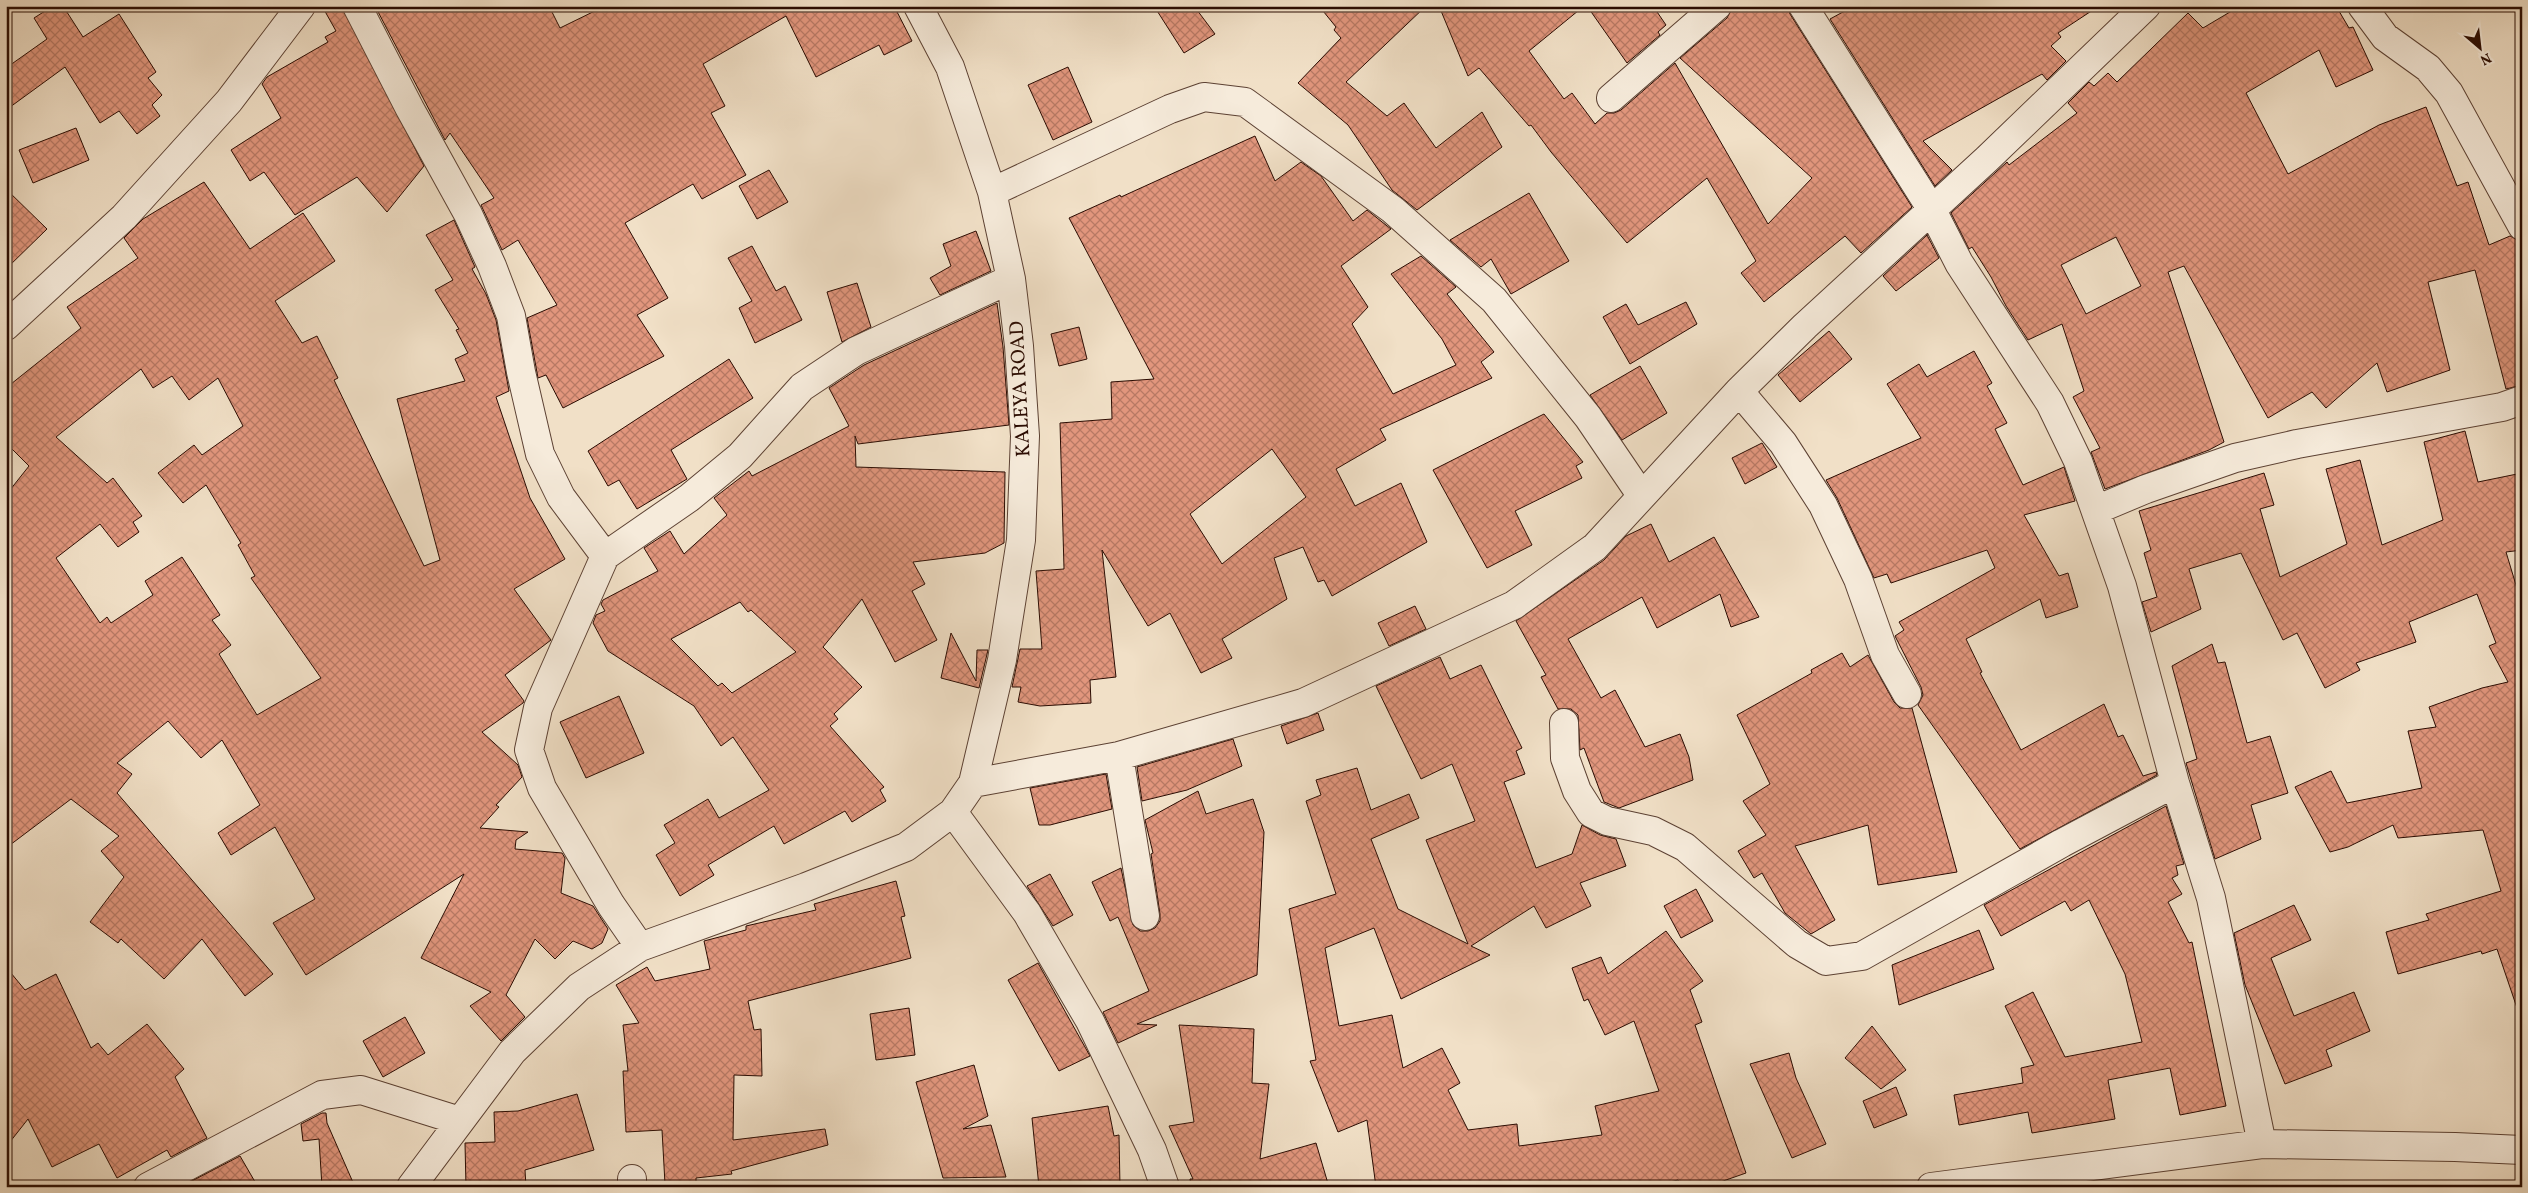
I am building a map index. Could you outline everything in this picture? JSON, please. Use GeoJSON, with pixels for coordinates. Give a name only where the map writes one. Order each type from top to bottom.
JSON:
{"type":"FeatureCollection","features":[{"type":"Feature","properties":{"kind":"street"},"geometry":{"type":"LineString","coordinates":[[6,326],[124,217],[229,102],[300,6]]}},
{"type":"Feature","properties":{"kind":"street"},"geometry":{"type":"LineString","coordinates":[[357,6],[410,109],[468,214],[492,266],[511,316],[521,372],[540,454],[561,497],[605,556]]}},
{"type":"Feature","properties":{"kind":"street","name":"KALEYA ROAD"},"geometry":{"type":"LineString","coordinates":[[918,6],[950,68],[992,192],[1011,279],[1019,346],[1025,436],[1021,540],[1002,660],[973,783]]}},
{"type":"Feature","properties":{"kind":"street"},"geometry":{"type":"LineString","coordinates":[[1611,98],[1717,6]]}},
{"type":"Feature","properties":{"kind":"street"},"geometry":{"type":"LineString","coordinates":[[1803,6],[1932,210],[1959,263],[2050,404],[2078,460],[2122,586],[2174,784],[2211,898],[2262,1144]]}},
{"type":"Feature","properties":{"kind":"street"},"geometry":{"type":"LineString","coordinates":[[411,1187],[512,1052],[579,986],[640,947],[806,887],[906,847],[953,812],[973,783],[1119,756],[1303,703],[1514,605],[1595,546],[1738,391],[1804,326],[1932,210],[2146,6]]}},
{"type":"Feature","properties":{"kind":"street"},"geometry":{"type":"LineString","coordinates":[[2362,6],[2385,37],[2428,68],[2448,93],[2522,226]]}},
{"type":"Feature","properties":{"kind":"street"},"geometry":{"type":"LineString","coordinates":[[992,192],[1178,106],[1204,97],[1245,102],[1393,210],[1494,300],[1588,417],[1641,495]]}},
{"type":"Feature","properties":{"kind":"street"},"geometry":{"type":"LineString","coordinates":[[640,947],[611,905],[542,788],[529,750],[538,708],[605,556],[689,498],[740,456],[802,387],[856,351],[1011,279]]}},
{"type":"Feature","properties":{"kind":"street"},"geometry":{"type":"LineString","coordinates":[[1738,391],[1783,443],[1823,506],[1858,579],[1885,655],[1907,694]]}},
{"type":"Feature","properties":{"kind":"street"},"geometry":{"type":"LineString","coordinates":[[2096,510],[2146,489],[2234,458],[2297,444],[2502,407],[2522,400]]}},
{"type":"Feature","properties":{"kind":"street"},"geometry":{"type":"LineString","coordinates":[[1564,723],[1565,758],[1577,791],[1591,813],[1608,821],[1653,831],[1685,847],[1797,944],[1826,961],[1862,956],[2062,843],[2174,784]]}},
{"type":"Feature","properties":{"kind":"street"},"geometry":{"type":"LineString","coordinates":[[1119,756],[1145,916]]}},
{"type":"Feature","properties":{"kind":"street"},"geometry":{"type":"LineString","coordinates":[[953,812],[1027,913],[1090,1021],[1152,1150],[1165,1187]]}},
{"type":"Feature","properties":{"kind":"street"},"geometry":{"type":"LineString","coordinates":[[148,1187],[322,1095],[361,1090],[460,1121]]}},
{"type":"Feature","properties":{"kind":"street"},"geometry":{"type":"LineString","coordinates":[[1931,1187],[2262,1144],[2522,1150]]}},
{"type":"Feature","properties":{"kind":"building"},"geometry":{"type":"Polygon","coordinates":[[[53,6],[63,6],[83,37],[119,14],[156,72],[148,78],[162,95],[152,105],[160,116],[137,134],[119,111],[100,123],[65,67],[6,110],[6,68],[47,39],[34,18],[53,6]]]}},
{"type":"Feature","properties":{"kind":"building"},"geometry":{"type":"Polygon","coordinates":[[[322,6],[342,6],[424,166],[387,212],[357,177],[295,215],[264,172],[250,181],[231,150],[281,118],[262,84],[267,77],[328,42],[325,37],[336,31],[322,6]]]}},
{"type":"Feature","properties":{"kind":"building"},"geometry":{"type":"Polygon","coordinates":[[[375,6],[549,6],[560,28],[605,6],[894,6],[912,41],[884,55],[879,45],[816,77],[786,16],[703,64],[725,106],[711,113],[746,175],[702,199],[693,184],[625,223],[668,298],[637,315],[664,356],[563,408],[546,375],[538,378],[527,318],[557,305],[518,240],[502,250],[481,205],[494,198],[450,133],[445,140],[375,6]]]}},
{"type":"Feature","properties":{"kind":"building"},"geometry":{"type":"Polygon","coordinates":[[[1154,6],[1194,6],[1215,34],[1184,53],[1154,6]]]}},
{"type":"Feature","properties":{"kind":"building"},"geometry":{"type":"Polygon","coordinates":[[[1319,6],[1426,6],[1346,82],[1387,116],[1404,103],[1436,148],[1482,112],[1502,147],[1417,210],[1392,190],[1348,125],[1298,83],[1341,38],[1334,30],[1336,27],[1319,6]]]}},
{"type":"Feature","properties":{"kind":"building"},"geometry":{"type":"Polygon","coordinates":[[[1439,6],[1584,6],[1529,51],[1564,99],[1572,93],[1595,124],[1607,113],[1621,110],[1675,63],[1768,224],[1812,178],[1680,58],[1727,18],[1733,6],[1787,6],[1790,14],[1912,207],[1861,253],[1845,236],[1764,302],[1741,273],[1756,261],[1707,178],[1627,243],[1551,152],[1531,125],[1529,126],[1479,68],[1468,76],[1439,6]]]}},
{"type":"Feature","properties":{"kind":"building"},"geometry":{"type":"Polygon","coordinates":[[[1587,6],[1653,6],[1666,25],[1658,32],[1660,35],[1627,63],[1587,6]]]}},
{"type":"Feature","properties":{"kind":"building"},"geometry":{"type":"Polygon","coordinates":[[[1854,6],[2099,6],[2058,33],[2061,37],[2051,46],[2066,61],[2047,80],[2042,74],[1923,141],[1952,170],[1935,186],[1830,19],[1854,6]]]}},
{"type":"Feature","properties":{"kind":"building"},"geometry":{"type":"Polygon","coordinates":[[[2240,6],[2336,6],[2349,28],[2353,27],[2373,70],[2336,87],[2319,50],[2246,93],[2288,174],[2379,125],[2426,107],[2457,186],[2468,182],[2489,245],[2510,236],[2522,242],[2522,385],[2506,389],[2475,270],[2428,282],[2450,370],[2387,392],[2377,363],[2326,408],[2312,392],[2268,418],[2184,266],[2168,272],[2224,442],[2209,450],[2105,489],[2091,452],[2100,448],[2073,397],[2084,391],[2062,324],[2028,340],[1972,247],[1969,249],[1951,213],[2007,162],[2009,165],[2077,113],[2068,103],[2089,82],[2094,86],[2108,73],[2117,82],[2188,13],[2203,28],[2240,6]],[[2116,237],[2061,265],[2086,314],[2141,286],[2116,237]]]}},
{"type":"Feature","properties":{"kind":"building"},"geometry":{"type":"Polygon","coordinates":[[[1068,67],[1092,122],[1053,140],[1028,85],[1068,67]]]}},
{"type":"Feature","properties":{"kind":"building"},"geometry":{"type":"Polygon","coordinates":[[[76,128],[89,160],[33,183],[19,150],[76,128]]]}},
{"type":"Feature","properties":{"kind":"building"},"geometry":{"type":"Polygon","coordinates":[[[1255,136],[1275,181],[1301,162],[1321,176],[1353,221],[1367,210],[1391,229],[1341,266],[1368,307],[1352,324],[1393,394],[1456,365],[1442,339],[1391,274],[1421,256],[1456,287],[1447,294],[1494,352],[1481,362],[1492,378],[1380,429],[1386,440],[1336,469],[1355,506],[1401,483],[1427,542],[1332,596],[1324,580],[1318,582],[1303,547],[1274,558],[1287,599],[1222,639],[1232,658],[1201,673],[1170,613],[1148,626],[1102,550],[1116,677],[1090,680],[1091,703],[1040,706],[1018,702],[1021,687],[1012,687],[1020,649],[1042,649],[1036,571],[1064,569],[1060,423],[1112,419],[1111,382],[1154,379],[1069,218],[1120,195],[1121,197],[1255,136]],[[1272,449],[1190,514],[1222,564],[1306,497],[1272,449]]]}},
{"type":"Feature","properties":{"kind":"building"},"geometry":{"type":"Polygon","coordinates":[[[769,170],[788,202],[757,219],[739,186],[769,170]]]}},
{"type":"Feature","properties":{"kind":"building"},"geometry":{"type":"Polygon","coordinates":[[[204,182],[250,249],[303,213],[335,261],[275,301],[302,343],[317,336],[338,378],[334,380],[424,566],[440,560],[397,399],[465,381],[455,359],[468,353],[456,330],[459,329],[435,290],[453,280],[426,235],[454,220],[475,267],[472,269],[486,294],[496,320],[509,391],[496,397],[530,498],[565,559],[514,589],[551,640],[505,675],[524,701],[482,732],[518,765],[522,777],[496,805],[499,807],[480,828],[528,832],[516,840],[515,849],[562,853],[565,858],[561,893],[593,906],[608,929],[602,943],[592,949],[573,941],[555,959],[535,939],[506,995],[525,1017],[501,1041],[470,1006],[491,992],[421,958],[464,874],[306,975],[273,923],[315,899],[275,827],[231,855],[218,833],[260,805],[222,740],[201,758],[168,721],[117,763],[132,774],[117,793],[273,974],[245,996],[202,939],[164,979],[121,939],[118,943],[90,922],[124,877],[101,851],[119,836],[71,799],[6,848],[6,495],[29,466],[6,443],[6,388],[81,328],[67,307],[138,258],[124,238],[143,219],[204,182]],[[141,369],[56,437],[107,483],[113,478],[142,516],[133,522],[139,532],[118,547],[100,524],[56,558],[100,623],[107,617],[111,623],[153,595],[145,581],[182,557],[220,615],[212,620],[231,645],[219,654],[257,715],[321,678],[251,578],[255,576],[238,545],[241,543],[206,485],[183,503],[158,473],[194,445],[202,455],[243,426],[218,378],[189,400],[172,376],[153,388],[141,369]]]}},
{"type":"Feature","properties":{"kind":"building"},"geometry":{"type":"Polygon","coordinates":[[[6,189],[47,229],[6,269],[6,189]]]}},
{"type":"Feature","properties":{"kind":"building"},"geometry":{"type":"Polygon","coordinates":[[[1529,193],[1569,261],[1511,294],[1491,259],[1481,267],[1450,240],[1529,193]]]}},
{"type":"Feature","properties":{"kind":"building"},"geometry":{"type":"Polygon","coordinates":[[[976,231],[991,271],[940,295],[930,278],[951,266],[943,244],[976,231]]]}},
{"type":"Feature","properties":{"kind":"building"},"geometry":{"type":"Polygon","coordinates":[[[1927,235],[1939,258],[1896,291],[1883,276],[1927,235]]]}},
{"type":"Feature","properties":{"kind":"building"},"geometry":{"type":"Polygon","coordinates":[[[752,246],[776,291],[785,286],[802,320],[755,343],[739,308],[752,301],[728,258],[752,246]]]}},
{"type":"Feature","properties":{"kind":"building"},"geometry":{"type":"Polygon","coordinates":[[[857,283],[871,327],[842,342],[827,292],[857,283]]]}},
{"type":"Feature","properties":{"kind":"building"},"geometry":{"type":"Polygon","coordinates":[[[1686,302],[1697,324],[1630,364],[1603,317],[1626,304],[1638,325],[1686,302]]]}},
{"type":"Feature","properties":{"kind":"building"},"geometry":{"type":"Polygon","coordinates":[[[997,303],[1003,347],[1009,425],[858,444],[855,436],[856,467],[1005,472],[1004,543],[985,553],[913,562],[925,584],[912,591],[937,640],[895,662],[862,599],[823,647],[862,687],[834,714],[838,719],[830,726],[884,787],[880,790],[886,801],[852,822],[845,811],[784,844],[774,826],[708,865],[714,875],[680,896],[656,855],[675,843],[664,825],[708,799],[719,818],[769,790],[733,737],[721,746],[694,706],[608,651],[593,623],[596,615],[605,611],[601,604],[603,600],[658,571],[644,548],[670,531],[684,554],[727,515],[714,498],[749,471],[752,476],[849,426],[829,388],[864,365],[997,303]],[[740,602],[671,639],[718,686],[722,683],[732,693],[796,652],[751,610],[748,612],[740,602]]]}},
{"type":"Feature","properties":{"kind":"building"},"geometry":{"type":"Polygon","coordinates":[[[1079,327],[1087,359],[1059,366],[1051,334],[1079,327]]]}},
{"type":"Feature","properties":{"kind":"building"},"geometry":{"type":"Polygon","coordinates":[[[1829,331],[1852,359],[1800,402],[1778,375],[1829,331]]]}},
{"type":"Feature","properties":{"kind":"building"},"geometry":{"type":"Polygon","coordinates":[[[1974,351],[1992,383],[1987,386],[2007,423],[1995,429],[2023,485],[2064,467],[2075,501],[2024,515],[2059,576],[2068,573],[2078,607],[2046,618],[2040,599],[1966,639],[1982,672],[1980,673],[2021,750],[2104,704],[2118,737],[2123,735],[2143,776],[2156,772],[2157,775],[2020,849],[1918,705],[1923,695],[1921,687],[1895,636],[1904,630],[1899,622],[1995,568],[1987,550],[1891,583],[1887,574],[1874,578],[1837,498],[1826,480],[1921,438],[1887,384],[1919,364],[1927,377],[1974,351]]]}},
{"type":"Feature","properties":{"kind":"building"},"geometry":{"type":"Polygon","coordinates":[[[729,359],[753,398],[671,450],[687,479],[637,509],[619,480],[608,486],[588,451],[729,359]]]}},
{"type":"Feature","properties":{"kind":"building"},"geometry":{"type":"Polygon","coordinates":[[[1640,366],[1667,413],[1622,440],[1590,395],[1640,366]]]}},
{"type":"Feature","properties":{"kind":"building"},"geometry":{"type":"Polygon","coordinates":[[[1544,414],[1583,462],[1576,466],[1582,478],[1515,511],[1532,545],[1487,568],[1433,470],[1544,414]]]}},
{"type":"Feature","properties":{"kind":"building"},"geometry":{"type":"Polygon","coordinates":[[[2465,431],[2478,482],[2522,473],[2522,550],[2506,552],[2522,605],[2522,1007],[2517,1008],[2497,949],[2482,954],[2481,951],[2398,974],[2386,932],[2429,920],[2426,914],[2501,891],[2483,830],[2398,838],[2393,825],[2348,847],[2330,852],[2295,787],[2331,771],[2347,803],[2422,788],[2408,731],[2436,727],[2429,707],[2482,688],[2508,682],[2489,646],[2496,643],[2477,594],[2409,622],[2416,642],[2356,663],[2360,670],[2325,688],[2297,633],[2283,640],[2241,553],[2189,569],[2201,609],[2151,632],[2142,602],[2157,597],[2144,553],[2151,550],[2139,511],[2264,473],[2274,505],[2260,509],[2280,577],[2347,544],[2326,469],[2360,460],[2382,545],[2443,520],[2424,442],[2465,431]]]}},
{"type":"Feature","properties":{"kind":"building"},"geometry":{"type":"Polygon","coordinates":[[[1762,443],[1777,467],[1745,484],[1732,458],[1762,443]]]}},
{"type":"Feature","properties":{"kind":"building"},"geometry":{"type":"Polygon","coordinates":[[[1651,524],[1669,562],[1714,537],[1759,617],[1731,627],[1720,594],[1657,628],[1642,597],[1568,639],[1601,698],[1615,690],[1645,747],[1680,734],[1689,757],[1693,780],[1619,808],[1604,802],[1584,748],[1580,750],[1578,715],[1571,709],[1558,709],[1541,677],[1546,675],[1516,621],[1604,560],[1626,536],[1651,524]]]}},
{"type":"Feature","properties":{"kind":"building"},"geometry":{"type":"Polygon","coordinates":[[[1415,606],[1426,629],[1389,646],[1378,623],[1415,606]]]}},
{"type":"Feature","properties":{"kind":"building"},"geometry":{"type":"Polygon","coordinates":[[[951,633],[976,681],[977,650],[988,650],[979,688],[941,678],[951,633]]]}},
{"type":"Feature","properties":{"kind":"building"},"geometry":{"type":"Polygon","coordinates":[[[2212,644],[2218,663],[2225,662],[2247,743],[2270,736],[2288,793],[2251,805],[2261,839],[2215,859],[2186,763],[2197,759],[2172,666],[2212,644]]]}},
{"type":"Feature","properties":{"kind":"building"},"geometry":{"type":"Polygon","coordinates":[[[1842,653],[1850,667],[1868,655],[1894,702],[1900,708],[1912,708],[1957,872],[1878,885],[1868,825],[1795,846],[1835,920],[1811,934],[1785,913],[1762,873],[1754,878],[1738,851],[1766,835],[1743,801],[1770,784],[1737,715],[1812,673],[1811,670],[1842,653]]]}},
{"type":"Feature","properties":{"kind":"building"},"geometry":{"type":"Polygon","coordinates":[[[1440,657],[1450,679],[1481,665],[1522,748],[1516,751],[1525,774],[1504,782],[1536,868],[1572,854],[1582,825],[1600,835],[1616,839],[1626,866],[1580,883],[1591,906],[1546,928],[1534,906],[1471,946],[1490,955],[1401,999],[1374,928],[1325,948],[1339,1026],[1392,1015],[1403,1068],[1442,1048],[1460,1083],[1448,1090],[1468,1130],[1517,1124],[1519,1146],[1602,1135],[1595,1106],[1659,1091],[1634,1021],[1605,1035],[1588,999],[1584,1001],[1572,968],[1601,957],[1608,974],[1666,931],[1703,981],[1690,990],[1702,1022],[1695,1025],[1746,1173],[1706,1187],[1681,1187],[1678,1180],[1649,1187],[1376,1187],[1367,1120],[1338,1132],[1310,1061],[1316,1060],[1289,909],[1336,894],[1306,801],[1321,795],[1316,780],[1357,768],[1371,810],[1409,794],[1419,818],[1371,839],[1398,909],[1468,944],[1426,840],[1475,821],[1452,764],[1421,779],[1376,686],[1440,657]]]}},
{"type":"Feature","properties":{"kind":"building"},"geometry":{"type":"Polygon","coordinates":[[[619,696],[644,753],[586,778],[560,722],[619,696]]]}},
{"type":"Feature","properties":{"kind":"building"},"geometry":{"type":"Polygon","coordinates":[[[1318,713],[1324,730],[1287,744],[1281,726],[1318,713]]]}},
{"type":"Feature","properties":{"kind":"building"},"geometry":{"type":"Polygon","coordinates":[[[1233,739],[1242,766],[1187,790],[1142,801],[1137,767],[1233,739]]]}},
{"type":"Feature","properties":{"kind":"building"},"geometry":{"type":"Polygon","coordinates":[[[1106,774],[1112,809],[1050,825],[1039,825],[1030,788],[1106,774]]]}},
{"type":"Feature","properties":{"kind":"building"},"geometry":{"type":"Polygon","coordinates":[[[1198,791],[1206,814],[1253,799],[1264,832],[1257,975],[1137,1024],[1157,1025],[1118,1043],[1103,1012],[1149,991],[1118,917],[1110,921],[1092,882],[1121,868],[1133,925],[1140,931],[1148,931],[1155,928],[1160,921],[1160,914],[1151,854],[1153,853],[1145,820],[1198,791]]]}},
{"type":"Feature","properties":{"kind":"building"},"geometry":{"type":"Polygon","coordinates":[[[2166,806],[2184,864],[2176,866],[2178,875],[2172,878],[2182,894],[2168,902],[2189,943],[2192,942],[2226,1106],[2180,1115],[2170,1068],[2108,1080],[2115,1119],[2032,1133],[2028,1112],[1959,1125],[1954,1095],[2023,1083],[2021,1068],[2034,1065],[2005,1006],[2033,992],[2065,1057],[2142,1042],[2125,974],[2089,900],[2071,911],[2065,901],[2001,936],[1984,905],[2166,806]]]}},
{"type":"Feature","properties":{"kind":"building"},"geometry":{"type":"Polygon","coordinates":[[[1050,874],[1073,915],[1053,926],[1027,886],[1050,874]]]}},
{"type":"Feature","properties":{"kind":"building"},"geometry":{"type":"Polygon","coordinates":[[[896,881],[905,916],[901,917],[911,958],[748,1001],[754,1030],[761,1029],[762,1076],[734,1075],[733,1140],[825,1129],[828,1145],[731,1171],[732,1174],[696,1178],[696,1183],[665,1184],[662,1130],[626,1132],[623,1071],[628,1071],[623,1025],[639,1023],[616,985],[647,967],[655,981],[710,969],[704,941],[746,930],[746,926],[816,910],[814,904],[896,881]]]}},
{"type":"Feature","properties":{"kind":"building"},"geometry":{"type":"Polygon","coordinates":[[[1696,889],[1713,921],[1681,938],[1664,906],[1696,889]]]}},
{"type":"Feature","properties":{"kind":"building"},"geometry":{"type":"Polygon","coordinates":[[[2294,905],[2311,940],[2271,958],[2294,1016],[2354,992],[2370,1031],[2326,1050],[2332,1066],[2285,1084],[2245,985],[2234,933],[2294,905]]]}},
{"type":"Feature","properties":{"kind":"building"},"geometry":{"type":"Polygon","coordinates":[[[1979,930],[1994,969],[1899,1005],[1892,965],[1979,930]]]}},
{"type":"Feature","properties":{"kind":"building"},"geometry":{"type":"Polygon","coordinates":[[[1038,963],[1090,1056],[1059,1071],[1008,980],[1038,963]]]}},
{"type":"Feature","properties":{"kind":"building"},"geometry":{"type":"Polygon","coordinates":[[[6,967],[25,990],[56,974],[91,1048],[98,1043],[108,1055],[147,1024],[184,1069],[175,1077],[207,1138],[171,1157],[167,1150],[117,1178],[99,1144],[52,1167],[28,1119],[6,1147],[6,967]]]}},
{"type":"Feature","properties":{"kind":"building"},"geometry":{"type":"Polygon","coordinates":[[[909,1008],[915,1055],[876,1060],[870,1014],[909,1008]]]}},
{"type":"Feature","properties":{"kind":"building"},"geometry":{"type":"Polygon","coordinates":[[[405,1017],[425,1053],[383,1077],[363,1041],[405,1017]]]}},
{"type":"Feature","properties":{"kind":"building"},"geometry":{"type":"Polygon","coordinates":[[[1179,1025],[1254,1029],[1252,1083],[1269,1084],[1260,1159],[1316,1143],[1329,1187],[1191,1187],[1190,1179],[1193,1179],[1169,1126],[1194,1122],[1179,1025]]]}},
{"type":"Feature","properties":{"kind":"building"},"geometry":{"type":"Polygon","coordinates":[[[1872,1026],[1906,1070],[1881,1089],[1845,1058],[1872,1026]]]}},
{"type":"Feature","properties":{"kind":"building"},"geometry":{"type":"Polygon","coordinates":[[[1789,1053],[1796,1078],[1826,1144],[1792,1158],[1750,1064],[1789,1053]]]}},
{"type":"Feature","properties":{"kind":"building"},"geometry":{"type":"Polygon","coordinates":[[[974,1065],[988,1116],[963,1129],[991,1125],[1006,1177],[943,1178],[916,1082],[974,1065]]]}},
{"type":"Feature","properties":{"kind":"building"},"geometry":{"type":"Polygon","coordinates":[[[1896,1087],[1907,1115],[1874,1128],[1863,1101],[1896,1087]]]}},
{"type":"Feature","properties":{"kind":"building"},"geometry":{"type":"Polygon","coordinates":[[[577,1094],[594,1150],[525,1170],[526,1187],[466,1187],[465,1143],[495,1142],[494,1112],[518,1111],[577,1094]]]}},
{"type":"Feature","properties":{"kind":"building"},"geometry":{"type":"Polygon","coordinates":[[[1108,1106],[1114,1136],[1119,1135],[1120,1187],[1039,1187],[1032,1118],[1108,1106]]]}},
{"type":"Feature","properties":{"kind":"building"},"geometry":{"type":"Polygon","coordinates":[[[322,1113],[326,1113],[327,1123],[355,1187],[322,1187],[319,1139],[303,1141],[301,1124],[322,1113]]]}},
{"type":"Feature","properties":{"kind":"building"},"geometry":{"type":"Polygon","coordinates":[[[240,1156],[258,1187],[188,1187],[186,1184],[240,1156]]]}}]}
